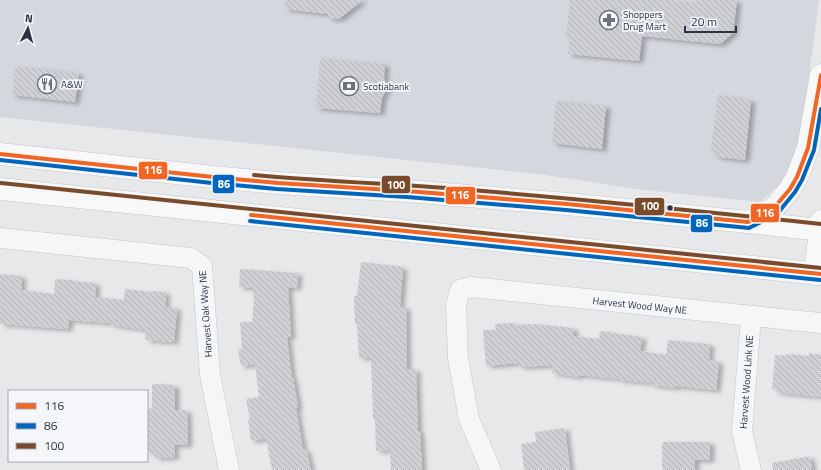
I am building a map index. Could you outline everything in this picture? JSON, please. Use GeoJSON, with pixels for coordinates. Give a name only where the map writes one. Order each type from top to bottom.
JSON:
{"type":"FeatureCollection","features":[{"type":"Feature","properties":{"kind":"main road"},"geometry":{"type":"LineString","coordinates":[[748,222],[773,209],[790,189],[797,177],[808,148],[821,75]]}},
{"type":"Feature","properties":{"kind":"main road"},"geometry":{"type":"LineString","coordinates":[[0,154],[270,182],[407,191],[748,222],[821,227],[818,274],[0,189]]}},
{"type":"Feature","properties":{"kind":"street","name":"Harvest Oak Way NE"},"geometry":{"type":"LineString","coordinates":[[0,238],[191,258],[202,266],[210,375],[229,470]]}},
{"type":"Feature","properties":{"kind":"street","name":"Harvest Wood Way NE"},"geometry":{"type":"LineString","coordinates":[[491,470],[469,419],[458,358],[456,305],[460,290],[471,287],[821,324]]}},
{"type":"Feature","properties":{"kind":"street","name":"Harvest Wood Link NE"},"geometry":{"type":"LineString","coordinates":[[751,317],[742,431],[751,470]]}},
{"type":"Feature","properties":{"kind":"shaded area"},"geometry":{"type":"Polygon","coordinates":[[[0,0],[819,0],[797,168],[760,202],[636,189],[539,174],[0,117],[0,0]]]}},
{"type":"Feature","properties":{"kind":"building"},"geometry":{"type":"Polygon","coordinates":[[[285,0],[363,0],[339,19],[328,18],[328,14],[285,9],[285,0]]]}},
{"type":"Feature","properties":{"kind":"building"},"geometry":{"type":"Polygon","coordinates":[[[570,0],[667,0],[696,3],[697,0],[737,0],[733,33],[720,44],[642,36],[639,61],[568,54],[570,38],[566,37],[570,0]]]}},
{"type":"Feature","properties":{"kind":"building"},"geometry":{"type":"Polygon","coordinates":[[[320,58],[385,64],[384,79],[388,86],[382,98],[380,113],[316,108],[320,58]]]}},
{"type":"Feature","properties":{"kind":"building"},"geometry":{"type":"Polygon","coordinates":[[[15,66],[79,73],[75,102],[12,95],[15,66]]]}},
{"type":"Feature","properties":{"kind":"building"},"geometry":{"type":"Polygon","coordinates":[[[718,95],[751,100],[745,160],[718,157],[713,154],[711,149],[718,95]]]}},
{"type":"Feature","properties":{"kind":"building"},"geometry":{"type":"Polygon","coordinates":[[[556,101],[606,106],[602,149],[552,143],[556,101]]]}},
{"type":"Feature","properties":{"kind":"building"},"geometry":{"type":"Polygon","coordinates":[[[361,262],[403,267],[400,307],[406,307],[407,369],[416,369],[418,431],[420,431],[422,470],[391,470],[390,450],[376,451],[375,420],[373,420],[371,357],[359,358],[357,324],[355,324],[354,296],[357,296],[361,262]]]}},
{"type":"Feature","properties":{"kind":"building"},"geometry":{"type":"Polygon","coordinates":[[[240,269],[298,273],[297,288],[288,287],[291,337],[287,337],[303,450],[306,449],[311,470],[272,470],[266,438],[251,441],[248,420],[250,419],[246,399],[259,397],[255,364],[241,366],[238,349],[242,349],[240,322],[252,322],[254,300],[253,288],[239,287],[240,269]]]}},
{"type":"Feature","properties":{"kind":"building"},"geometry":{"type":"Polygon","coordinates":[[[0,274],[22,276],[21,290],[54,294],[55,279],[96,283],[95,297],[124,300],[125,289],[149,292],[166,292],[165,307],[177,308],[174,342],[145,340],[146,330],[111,325],[111,323],[69,320],[68,329],[0,324],[0,274]]]}},
{"type":"Feature","properties":{"kind":"building"},"geometry":{"type":"Polygon","coordinates":[[[514,323],[514,325],[535,324],[574,328],[573,336],[599,339],[600,331],[642,337],[640,351],[666,355],[668,340],[710,344],[709,360],[719,361],[716,390],[675,386],[675,388],[652,385],[652,383],[619,380],[620,379],[579,375],[579,377],[552,373],[553,365],[520,367],[519,363],[486,366],[483,330],[496,330],[495,324],[514,323]]]}},
{"type":"Feature","properties":{"kind":"building"},"geometry":{"type":"Polygon","coordinates":[[[809,353],[821,355],[821,397],[776,392],[776,390],[772,389],[775,355],[786,356],[787,354],[809,356],[809,353]]]}},
{"type":"Feature","properties":{"kind":"building"},"geometry":{"type":"Polygon","coordinates":[[[152,384],[175,385],[175,410],[187,410],[188,445],[174,445],[175,457],[155,458],[154,452],[148,452],[148,408],[152,409],[152,384]]]}},
{"type":"Feature","properties":{"kind":"building"},"geometry":{"type":"Polygon","coordinates":[[[565,428],[570,470],[524,470],[521,444],[536,442],[535,432],[565,428]]]}},
{"type":"Feature","properties":{"kind":"building"},"geometry":{"type":"Polygon","coordinates":[[[662,442],[710,442],[710,460],[695,460],[695,470],[662,470],[662,442]]]}},
{"type":"Feature","properties":{"kind":"building"},"geometry":{"type":"Polygon","coordinates":[[[810,456],[812,470],[773,470],[772,463],[810,456]]]}},
{"type":"Feature","properties":{"kind":"transit line","name":"116"},"geometry":{"type":"LineString","coordinates":[[0,154],[278,183],[407,191],[567,204],[748,222],[773,209],[790,189],[797,177],[808,148],[821,75]]}},
{"type":"Feature","properties":{"kind":"transit line","name":"86"},"geometry":{"type":"LineString","coordinates":[[0,160],[277,189],[407,197],[566,210],[749,228],[777,214],[795,192],[802,180],[814,150],[821,109]]}},
{"type":"Feature","properties":{"kind":"transit line","name":"100"},"geometry":{"type":"LineString","coordinates":[[254,175],[459,189],[640,205],[821,224]]}},
{"type":"Feature","properties":{"kind":"transit line","name":"100"},"geometry":{"type":"LineString","coordinates":[[1,183],[821,268]]}},
{"type":"Feature","properties":{"kind":"transit line","name":"116"},"geometry":{"type":"LineString","coordinates":[[251,215],[821,274]]}},
{"type":"Feature","properties":{"kind":"transit line","name":"86"},"geometry":{"type":"LineString","coordinates":[[250,221],[820,280]]}},
{"type":"Feature","properties":{"kind":"place","name":"Shoppers Drug Mart"},"geometry":{"type":"Point","coordinates":[609,20]}},
{"type":"Feature","properties":{"kind":"place","name":"A&W"},"geometry":{"type":"Point","coordinates":[47,84]}},
{"type":"Feature","properties":{"kind":"place","name":"Scotiabank"},"geometry":{"type":"Point","coordinates":[349,86]}}]}
